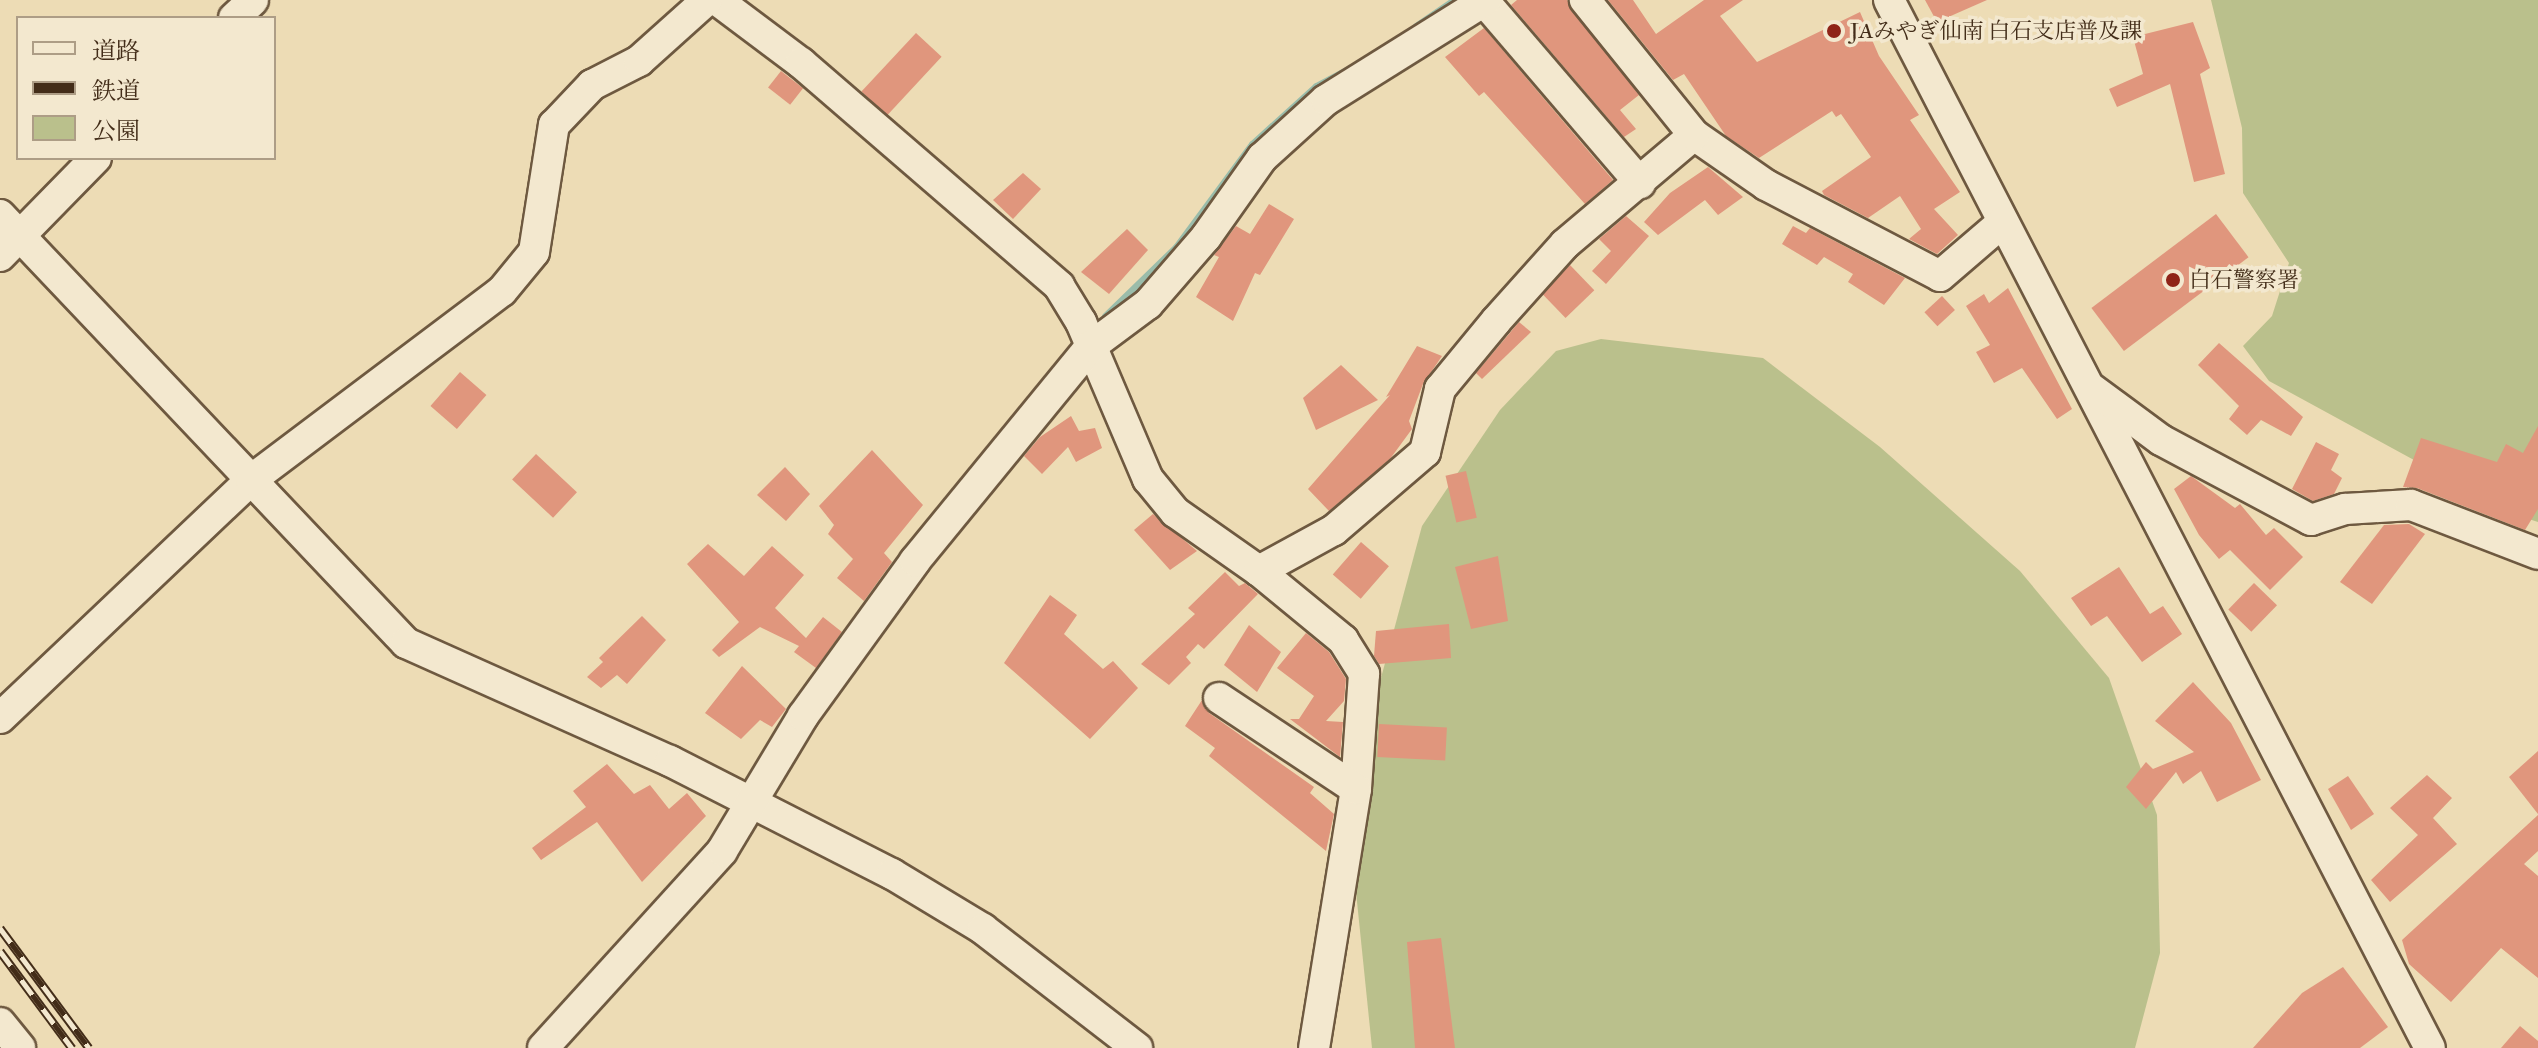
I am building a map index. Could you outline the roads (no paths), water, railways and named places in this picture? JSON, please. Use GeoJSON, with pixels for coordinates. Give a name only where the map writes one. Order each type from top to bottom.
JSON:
{"type":"FeatureCollection","features":[{"type":"Feature","properties":{"kind":"street"},"geometry":{"type":"LineString","coordinates":[[236,16],[253,0]]}},
{"type":"Feature","properties":{"kind":"street"},"geometry":{"type":"LineString","coordinates":[[0,718],[251,480],[502,291],[534,252],[554,125],[592,85],[639,61],[707,0]]}},
{"type":"Feature","properties":{"kind":"street"},"geometry":{"type":"LineString","coordinates":[[717,0],[801,63],[1059,286],[1090,347],[1148,479],[1175,512],[1259,571],[1343,640],[1364,674],[1356,789],[1332,963],[1314,1048]]}},
{"type":"Feature","properties":{"kind":"street"},"geometry":{"type":"LineString","coordinates":[[1585,0],[1694,135],[1766,185],[1940,276],[2003,222]]}},
{"type":"Feature","properties":{"kind":"street"},"geometry":{"type":"LineString","coordinates":[[1889,0],[2430,1048]]}},
{"type":"Feature","properties":{"kind":"street"},"geometry":{"type":"LineString","coordinates":[[543,1048],[722,851],[803,716],[915,561],[1090,347],[1148,304],[1206,237],[1262,158],[1326,100],[1485,1],[1640,183]]}},
{"type":"Feature","properties":{"kind":"street"},"geometry":{"type":"LineString","coordinates":[[1259,571],[1334,530],[1425,452],[1440,389],[1565,244],[1694,135]]}},
{"type":"Feature","properties":{"kind":"street"},"geometry":{"type":"LineString","coordinates":[[11,246],[94,160]]}},
{"type":"Feature","properties":{"kind":"street"},"geometry":{"type":"LineString","coordinates":[[0,215],[11,246],[251,480],[406,643],[754,802],[983,929],[1137,1048]]}},
{"type":"Feature","properties":{"kind":"street"},"geometry":{"type":"LineString","coordinates":[[2088,386],[2161,440],[2311,520],[2345,509],[2411,505],[2538,554]]}},
{"type":"Feature","properties":{"kind":"street"},"geometry":{"type":"LineString","coordinates":[[1219,698],[1356,789]]}},
{"type":"Feature","properties":{"kind":"street"},"geometry":{"type":"LineString","coordinates":[[0,1023],[20,1048]]}},
{"type":"Feature","properties":{"kind":"waterway"},"geometry":{"type":"LineString","coordinates":[[1416,26],[1454,0]]}},
{"type":"Feature","properties":{"kind":"waterway"},"geometry":{"type":"LineString","coordinates":[[1105,316],[1176,247],[1252,144],[1316,86],[1352,67]]}},
{"type":"Feature","properties":{"kind":"railway"},"geometry":{"type":"LineString","coordinates":[[0,928],[89,1048]]}},
{"type":"Feature","properties":{"kind":"railway"},"geometry":{"type":"LineString","coordinates":[[0,951],[72,1048]]}},
{"type":"Feature","properties":{"kind":"place","name":"JAみやぎ仙南 白石支店普及課"},"geometry":{"type":"Point","coordinates":[1834,31]}},
{"type":"Feature","properties":{"kind":"place","name":"白石警察署"},"geometry":{"type":"Point","coordinates":[2173,280]}}]}
